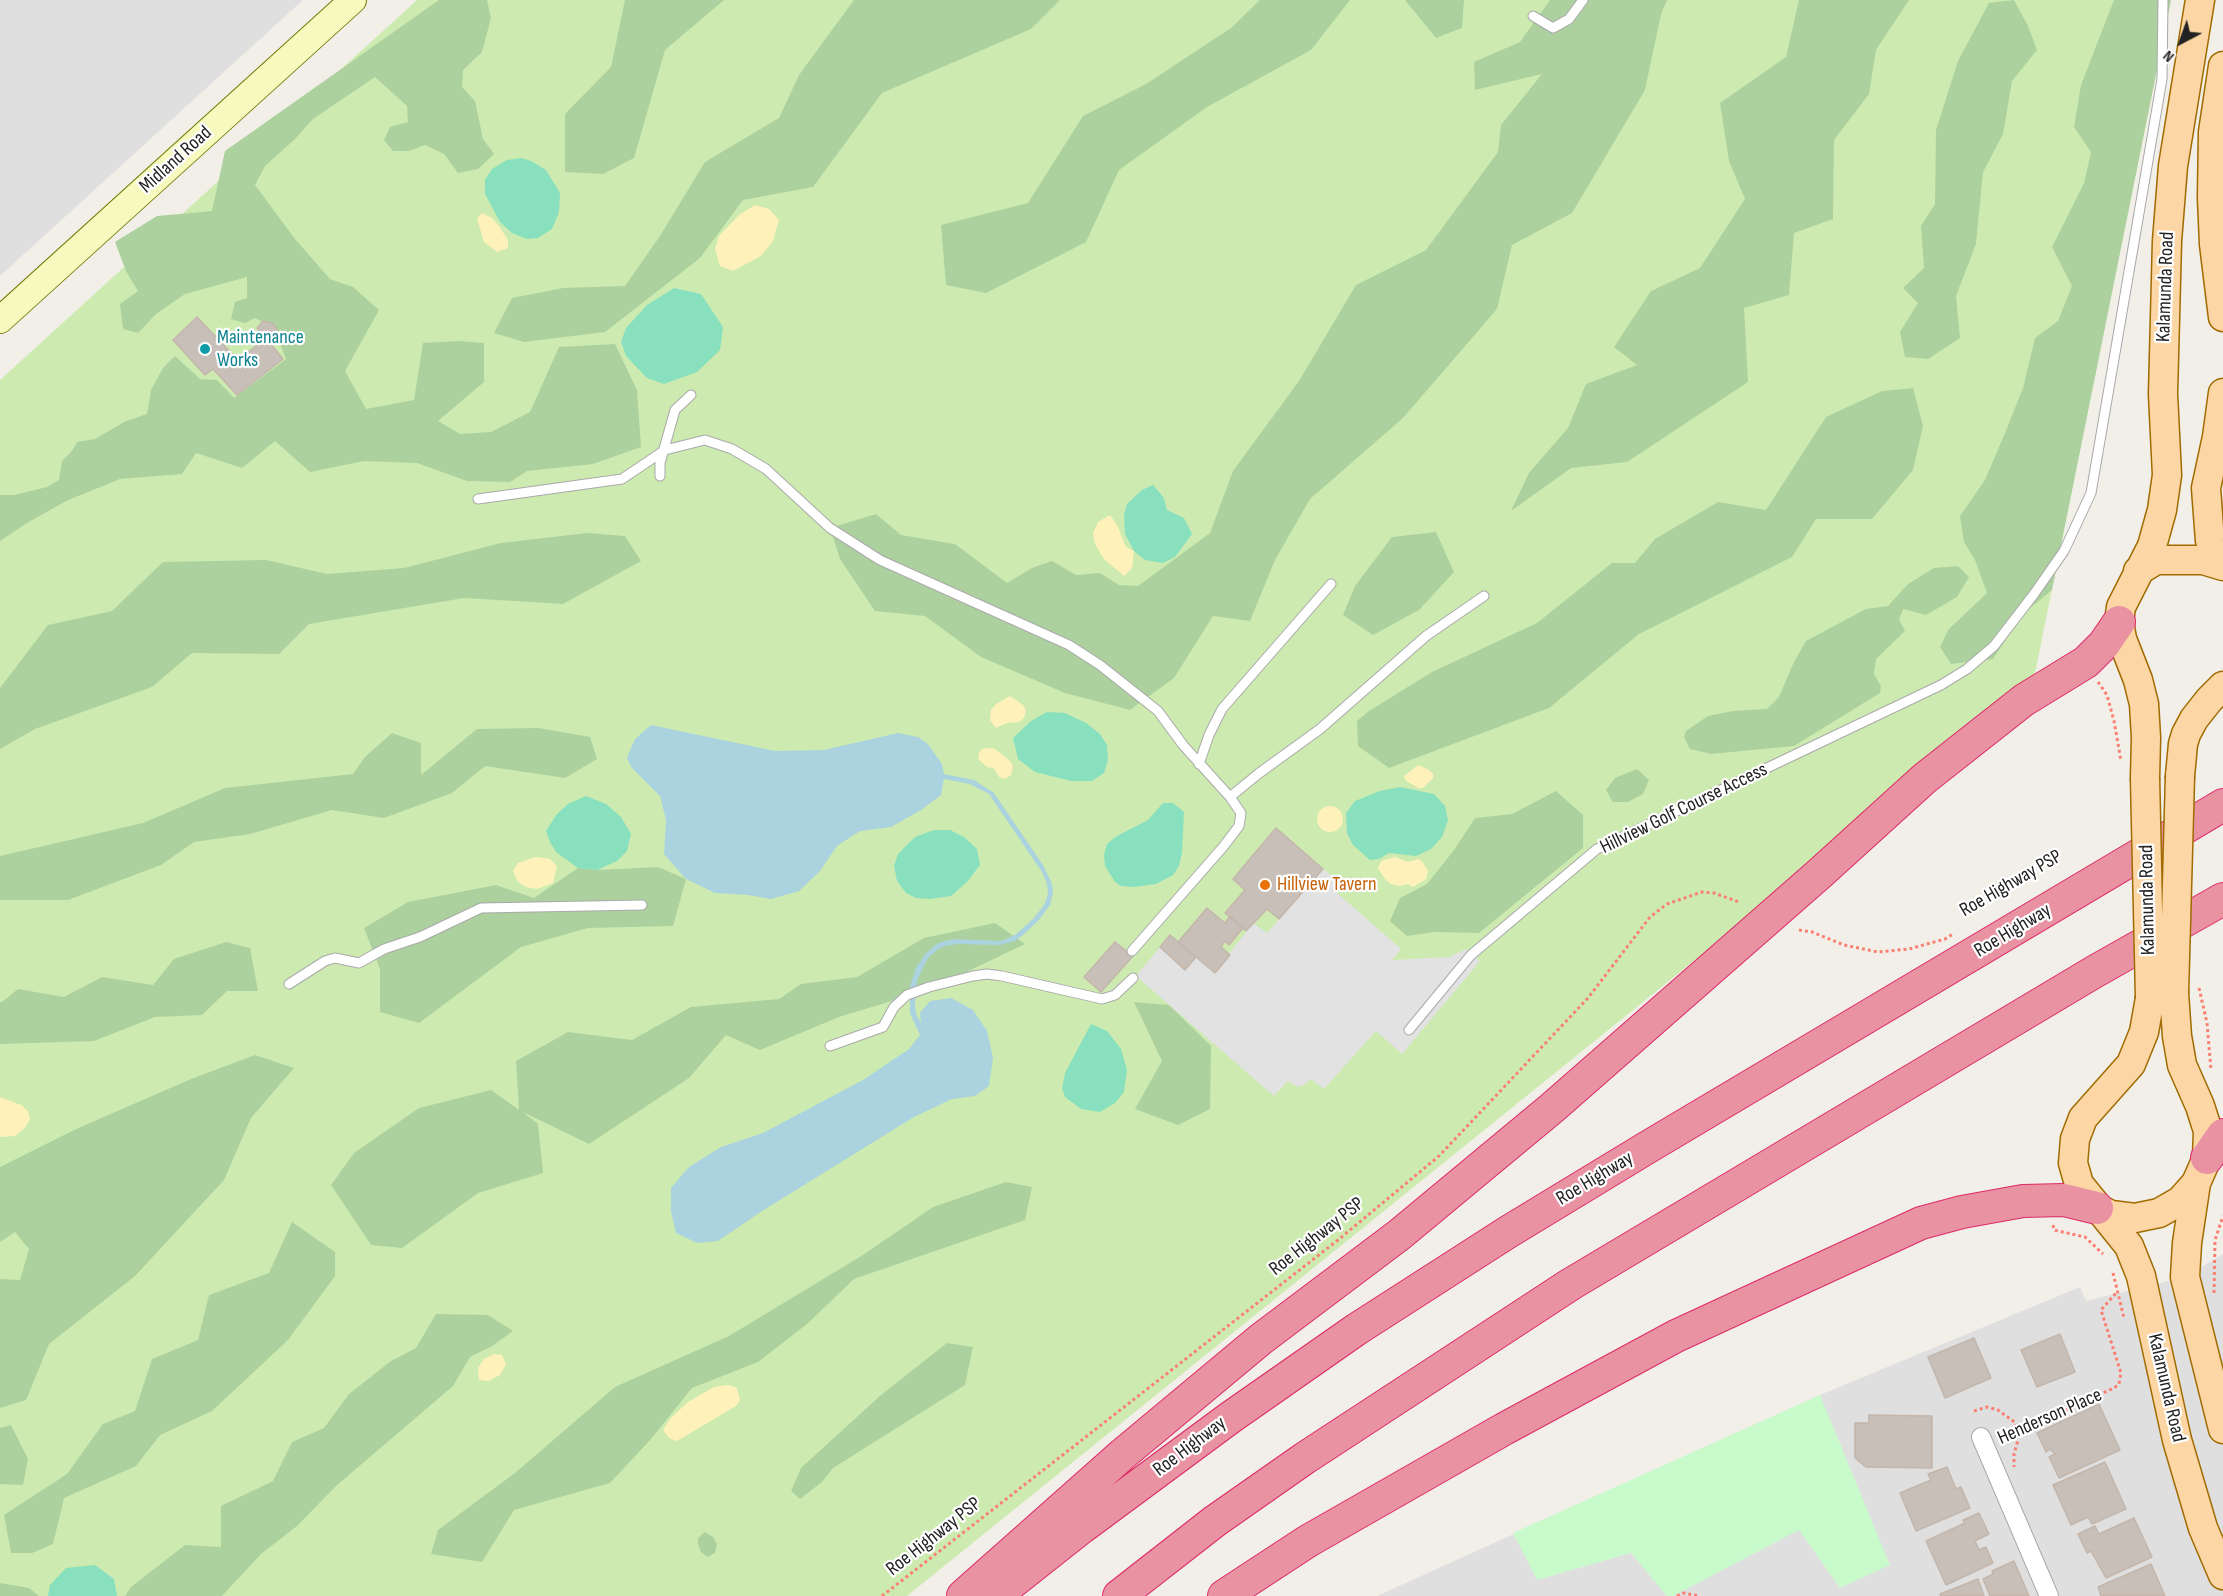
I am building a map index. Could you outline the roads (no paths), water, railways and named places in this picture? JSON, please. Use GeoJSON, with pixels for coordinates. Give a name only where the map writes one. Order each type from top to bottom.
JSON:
{"type":"FeatureCollection","features":[{"type":"Feature","properties":{"kind":"highway"},"geometry":{"type":"LineString","coordinates":[[963,1596],[1123,1454],[1252,1347],[1399,1235],[1568,1095],[1925,778],[2024,700],[2086,662],[2104,644],[2119,622]]}},
{"type":"Feature","properties":{"kind":"highway","name":"Roe Highway"},"geometry":{"type":"LineString","coordinates":[[995,1596],[1081,1528],[1231,1417],[1357,1329],[1508,1232],[1648,1147],[2223,805]]}},
{"type":"Feature","properties":{"kind":"highway"},"geometry":{"type":"LineString","coordinates":[[1119,1596],[1215,1521],[1305,1458],[1571,1284],[2094,972],[2223,898]]}},
{"type":"Feature","properties":{"kind":"highway"},"geometry":{"type":"LineString","coordinates":[[1224,1596],[1308,1541],[1504,1429],[1656,1347],[1820,1268],[1921,1223],[1962,1212],[2024,1201],[2064,1200],[2097,1208]]}},
{"type":"Feature","properties":{"kind":"main road","name":"Midland Road"},"geometry":{"type":"LineString","coordinates":[[0,320],[353,0]]}},
{"type":"Feature","properties":{"kind":"main road","name":"Kalamunda Road"},"geometry":{"type":"LineString","coordinates":[[2200,0],[2173,166],[2167,241],[2163,394],[2167,475],[2162,510],[2154,537],[2121,607],[2119,622],[2122,639],[2138,680],[2144,704],[2145,778],[2182,1065],[2208,1131],[2208,1158],[2187,1243],[2185,1277],[2223,1429]]}},
{"type":"Feature","properties":{"kind":"main road"},"geometry":{"type":"LineString","coordinates":[[2223,66],[2213,132],[2212,198],[2214,244],[2223,315]]}},
{"type":"Feature","properties":{"kind":"main road"},"geometry":{"type":"LineString","coordinates":[[2223,393],[2217,437],[2206,488],[2210,541],[2223,556]]}},
{"type":"Feature","properties":{"kind":"main road"},"geometry":{"type":"LineString","coordinates":[[2138,571],[2156,560],[2203,560],[2223,566]]}},
{"type":"Feature","properties":{"kind":"main road","name":"Kalamunda Road"},"geometry":{"type":"LineString","coordinates":[[2223,686],[2194,719],[2183,744],[2180,776],[2174,990],[2144,1032],[2131,1064],[2083,1118],[2075,1139],[2073,1163],[2079,1184],[2129,1246],[2141,1276],[2177,1440],[2203,1528],[2223,1575]]}},
{"type":"Feature","properties":{"kind":"main road"},"geometry":{"type":"LineString","coordinates":[[2097,1208],[2111,1215],[2135,1218],[2159,1213],[2180,1201],[2208,1158]]}},
{"type":"Feature","properties":{"kind":"street","name":"Henderson Place"},"geometry":{"type":"LineString","coordinates":[[1983,1442],[2049,1596]]}},
{"type":"Feature","properties":{"kind":"lane"},"geometry":{"type":"LineString","coordinates":[[1533,16],[1553,28],[1569,19],[1583,0]]}},
{"type":"Feature","properties":{"kind":"lane","name":"Hillview Golf Course Access"},"geometry":{"type":"LineString","coordinates":[[1409,1030],[1471,955],[1598,849],[1941,685],[1967,669],[1994,646],[2064,550],[2091,493],[2162,79],[2163,0]]}},
{"type":"Feature","properties":{"kind":"lane"},"geometry":{"type":"LineString","coordinates":[[660,476],[660,463],[675,410],[691,395]]}},
{"type":"Feature","properties":{"kind":"lane"},"geometry":{"type":"LineString","coordinates":[[478,499],[622,479],[665,450],[705,440],[732,449],[766,469],[830,528],[880,560],[1069,645],[1100,665],[1158,711],[1183,745],[1230,797],[1241,813],[1239,826],[1132,951]]}},
{"type":"Feature","properties":{"kind":"lane"},"geometry":{"type":"LineString","coordinates":[[1199,764],[1209,735],[1222,709],[1331,584]]}},
{"type":"Feature","properties":{"kind":"lane"},"geometry":{"type":"LineString","coordinates":[[1230,797],[1320,729],[1426,636],[1484,596]]}},
{"type":"Feature","properties":{"kind":"lane"},"geometry":{"type":"LineString","coordinates":[[289,984],[325,961],[335,958],[359,963],[481,908],[642,905]]}},
{"type":"Feature","properties":{"kind":"lane"},"geometry":{"type":"LineString","coordinates":[[830,1046],[883,1027],[894,1007],[907,995],[973,976],[1002,975],[1102,999],[1115,995],[1133,978]]}},
{"type":"Feature","properties":{"kind":"water"},"geometry":{"type":"Polygon","coordinates":[[[651,725],[775,751],[824,750],[898,733],[918,737],[928,744],[942,764],[944,774],[974,780],[994,793],[1043,865],[1052,884],[1050,905],[1039,920],[1015,941],[1000,945],[945,946],[928,958],[917,980],[915,1005],[916,1014],[921,1023],[920,1013],[930,1001],[951,998],[973,1010],[987,1031],[993,1058],[989,1086],[975,1096],[952,1099],[914,1117],[762,1211],[718,1241],[697,1243],[676,1233],[671,1212],[671,1188],[689,1167],[721,1147],[763,1133],[863,1080],[909,1049],[920,1035],[910,1013],[910,986],[916,968],[925,954],[938,943],[954,939],[1001,941],[1015,935],[1033,919],[1044,905],[1048,894],[1047,884],[1042,872],[989,794],[970,784],[944,779],[941,795],[921,810],[891,827],[860,831],[837,846],[820,871],[799,891],[771,899],[715,893],[686,879],[664,854],[666,820],[660,796],[631,767],[627,758],[635,739],[651,725]]]}},
{"type":"Feature","properties":{"kind":"place","name":"Maintenance Works"},"geometry":{"type":"Point","coordinates":[205,349]}},
{"type":"Feature","properties":{"kind":"place","name":"Hillview Tavern"},"geometry":{"type":"Point","coordinates":[1265,885]}}]}
